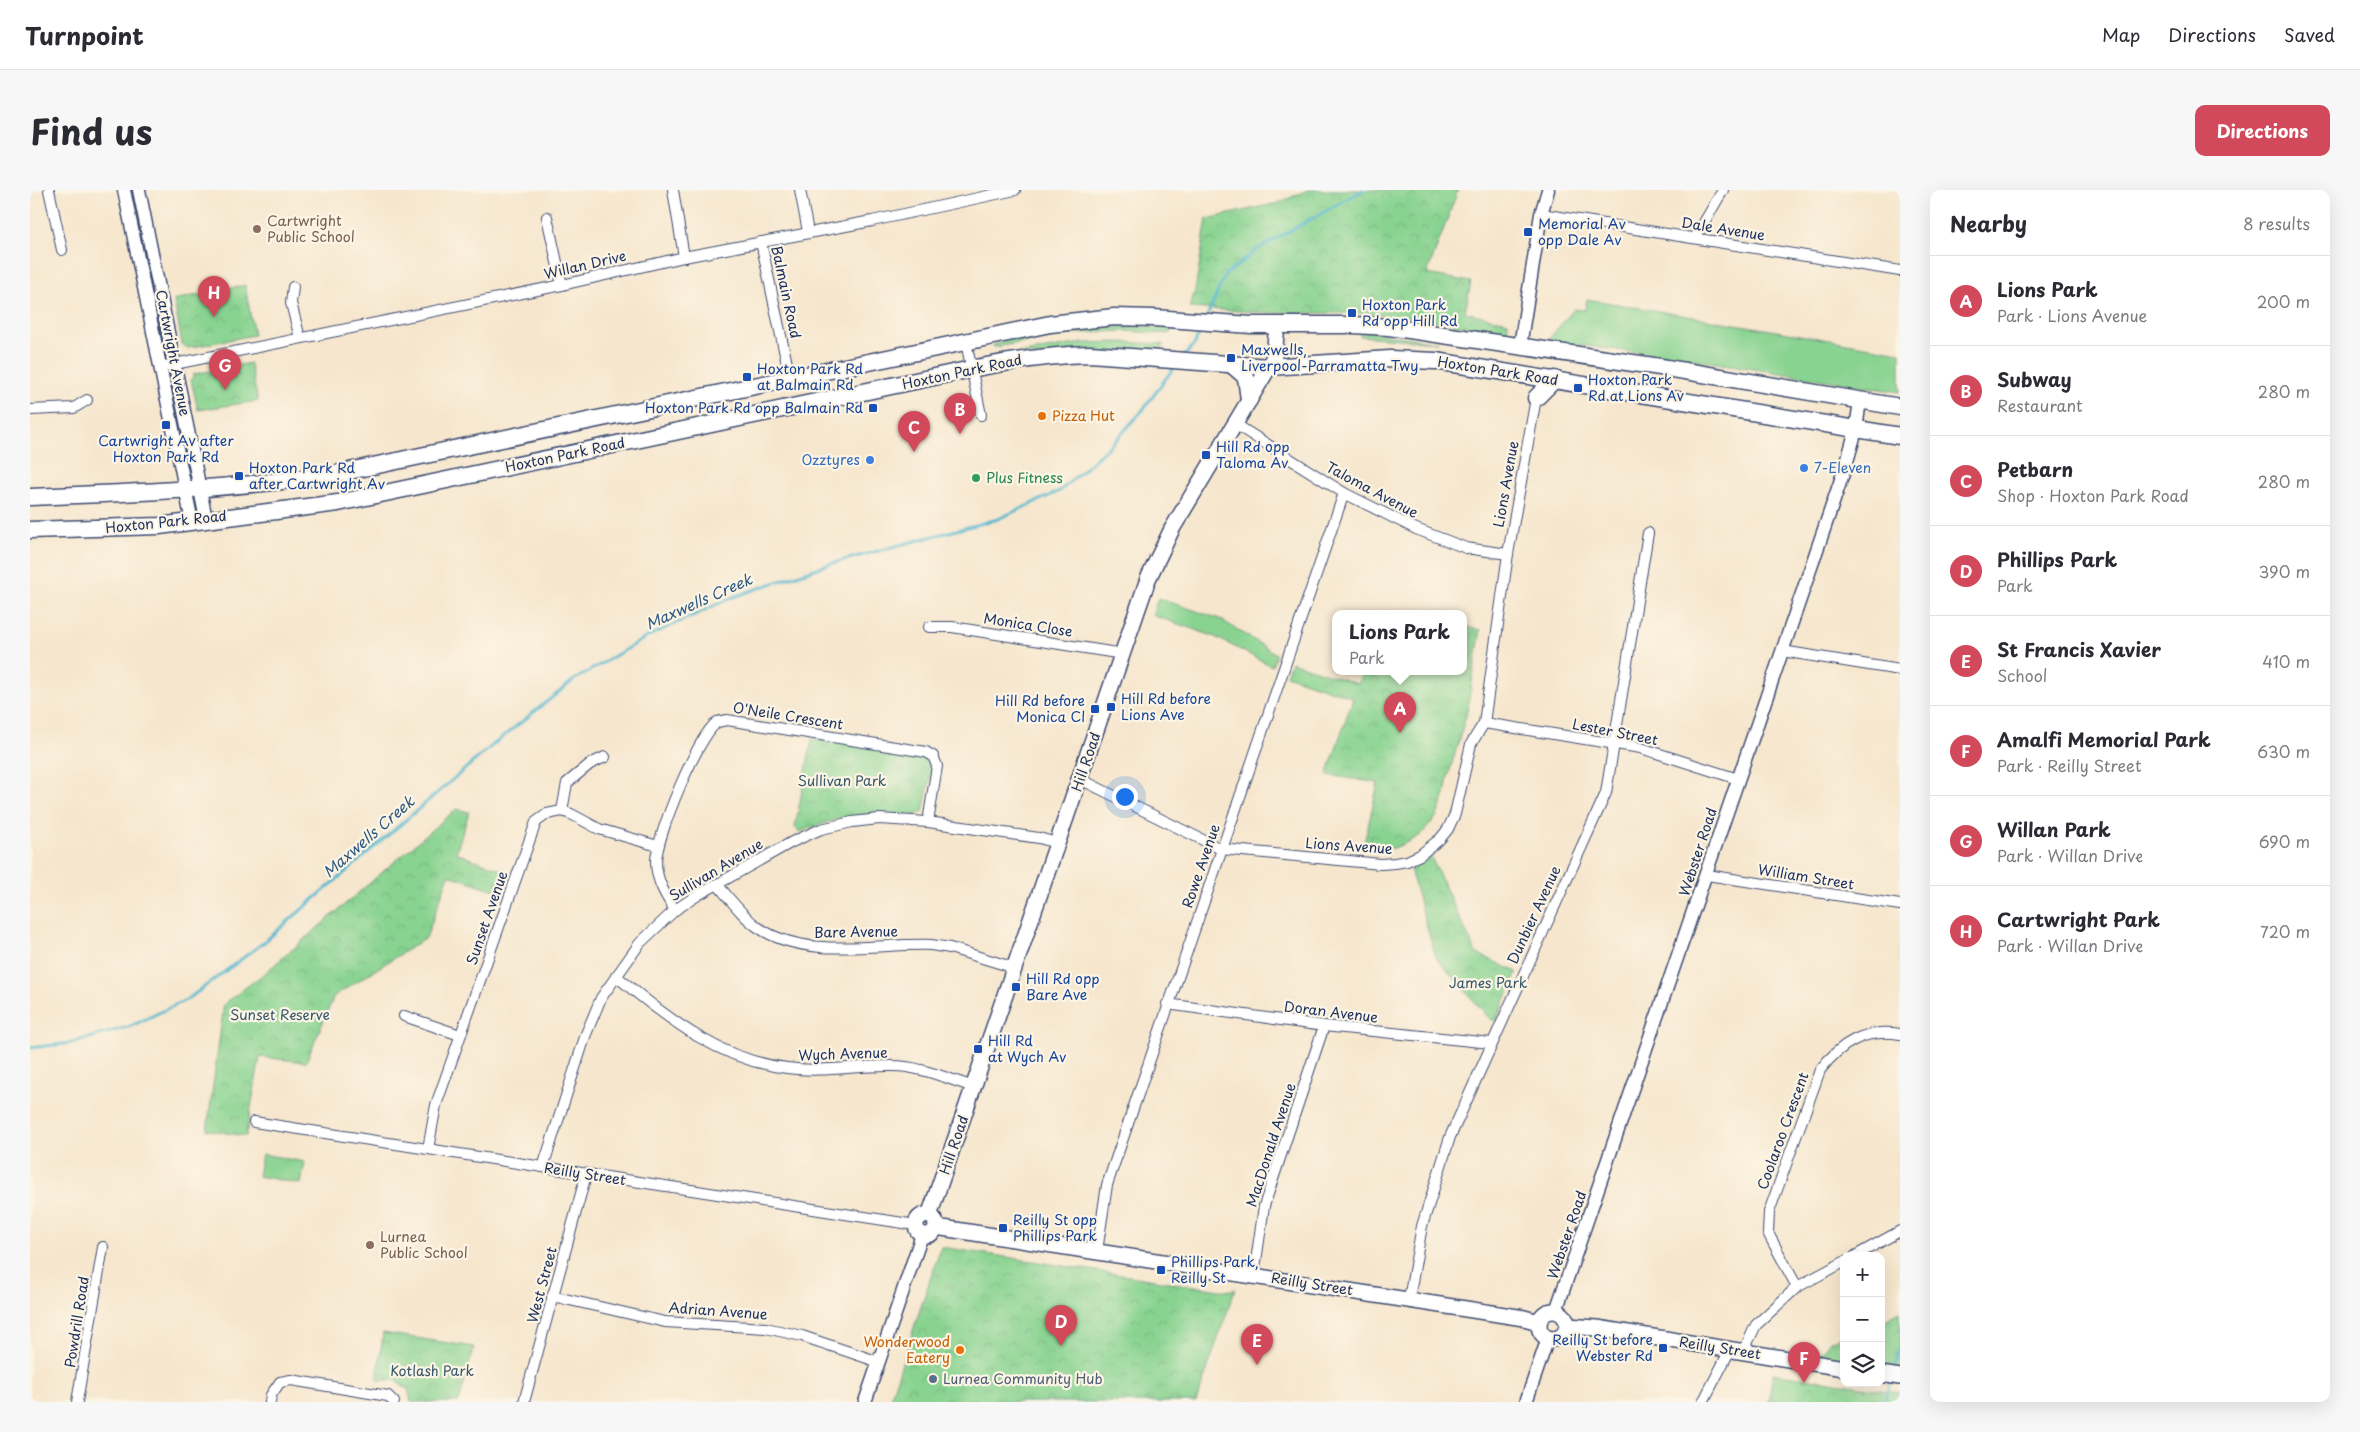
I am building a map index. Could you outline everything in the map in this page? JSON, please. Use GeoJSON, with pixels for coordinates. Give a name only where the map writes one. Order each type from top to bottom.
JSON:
{"type":"FeatureCollection","features":[{"type":"Feature","properties":{"kind":"main road","name":"Hoxton Park Road"},"geometry":{"type":"LineString","coordinates":[[30,498],[193,490],[265,484],[330,475],[1050,324],[1114,317],[1233,324],[1390,327],[1667,368],[1900,407]]}},
{"type":"Feature","properties":{"kind":"main road","name":"Hill Road"},"geometry":{"type":"LineString","coordinates":[[932,1221],[974,1087],[1148,579],[1161,550],[1269,367],[1274,356],[1277,325]]}},
{"type":"Feature","properties":{"kind":"main road","name":"Hoxton Park Road"},"geometry":{"type":"LineString","coordinates":[[30,530],[109,528],[199,521],[338,503],[972,369],[1026,358],[1065,354],[1269,367],[1407,359],[1452,362],[1900,436]]}},
{"type":"Feature","properties":{"kind":"main road"},"geometry":{"type":"LineString","coordinates":[[1232,365],[1246,377],[1250,400]]}},
{"type":"Feature","properties":{"kind":"main road"},"geometry":{"type":"LineString","coordinates":[[1536,398],[1555,379]]}},
{"type":"Feature","properties":{"kind":"main road"},"geometry":{"type":"LineString","coordinates":[[919,1230],[919,1218],[932,1221]]}},
{"type":"Feature","properties":{"kind":"main road","name":"Reilly Street"},"geometry":{"type":"LineString","coordinates":[[932,1221],[1097,1251],[1409,1299],[1539,1322]]}},
{"type":"Feature","properties":{"kind":"main road"},"geometry":{"type":"LineString","coordinates":[[1556,1311],[1564,1317],[1566,1326],[1558,1338],[1548,1338],[1541,1332],[1539,1322],[1547,1312],[1556,1311]]}},
{"type":"Feature","properties":{"kind":"main road","name":"Reilly Street"},"geometry":{"type":"LineString","coordinates":[[1566,1326],[1597,1328],[1840,1367]]}},
{"type":"Feature","properties":{"kind":"main road"},"geometry":{"type":"LineString","coordinates":[[1885,1375],[1900,1377]]}},
{"type":"Feature","properties":{"kind":"street"},"geometry":{"type":"LineString","coordinates":[[49,190],[62,250]]}},
{"type":"Feature","properties":{"kind":"street","name":"Cartwright Avenue"},"geometry":{"type":"LineString","coordinates":[[124,190],[160,367],[193,490]]}},
{"type":"Feature","properties":{"kind":"street","name":"Cartwright Avenue"},"geometry":{"type":"LineString","coordinates":[[139,190],[174,365],[199,521]]}},
{"type":"Feature","properties":{"kind":"street"},"geometry":{"type":"LineString","coordinates":[[673,190],[684,257]]}},
{"type":"Feature","properties":{"kind":"street"},"geometry":{"type":"LineString","coordinates":[[800,190],[808,232]]}},
{"type":"Feature","properties":{"kind":"street","name":"Willan Drive"},"geometry":{"type":"LineString","coordinates":[[160,367],[1015,190]]}},
{"type":"Feature","properties":{"kind":"street"},"geometry":{"type":"LineString","coordinates":[[1520,346],[1541,214],[1548,190]]}},
{"type":"Feature","properties":{"kind":"street"},"geometry":{"type":"LineString","coordinates":[[1695,238],[1723,190]]}},
{"type":"Feature","properties":{"kind":"street","name":"Dale Avenue"},"geometry":{"type":"LineString","coordinates":[[1541,214],[1900,271]]}},
{"type":"Feature","properties":{"kind":"street"},"geometry":{"type":"LineString","coordinates":[[547,216],[562,285]]}},
{"type":"Feature","properties":{"kind":"street","name":"Balmain Road"},"geometry":{"type":"LineString","coordinates":[[761,242],[790,378]]}},
{"type":"Feature","properties":{"kind":"street"},"geometry":{"type":"LineString","coordinates":[[293,287],[291,303],[300,338]]}},
{"type":"Feature","properties":{"kind":"street"},"geometry":{"type":"LineString","coordinates":[[966,342],[981,415]]}},
{"type":"Feature","properties":{"kind":"street","name":"Lions Avenue"},"geometry":{"type":"LineString","coordinates":[[1080,779],[1221,849],[1381,864],[1408,861],[1431,847],[1448,828],[1455,814],[1471,744],[1484,723],[1508,554],[1536,398]]}},
{"type":"Feature","properties":{"kind":"street"},"geometry":{"type":"LineString","coordinates":[[30,410],[74,408],[87,400]]}},
{"type":"Feature","properties":{"kind":"street","name":"Webster Road"},"geometry":{"type":"LineString","coordinates":[[1556,1311],[1707,875],[1846,464],[1856,430],[1860,400]]}},
{"type":"Feature","properties":{"kind":"street","name":"Taloma Avenue"},"geometry":{"type":"LineString","coordinates":[[1235,424],[1344,493],[1443,540],[1466,548],[1508,554]]}},
{"type":"Feature","properties":{"kind":"street","name":"Rowe Avenue"},"geometry":{"type":"LineString","coordinates":[[1097,1251],[1107,1185],[1344,493]]}},
{"type":"Feature","properties":{"kind":"street","name":"Dunbier Avenue"},"geometry":{"type":"LineString","coordinates":[[1409,1299],[1422,1226],[1446,1152],[1491,1043],[1606,793],[1648,533]]}},
{"type":"Feature","properties":{"kind":"street","name":"Monica Close"},"geometry":{"type":"LineString","coordinates":[[929,627],[952,627],[1123,654]]}},
{"type":"Feature","properties":{"kind":"street"},"geometry":{"type":"LineString","coordinates":[[1782,651],[1900,670]]}},
{"type":"Feature","properties":{"kind":"street","name":"O'Neile Crescent"},"geometry":{"type":"LineString","coordinates":[[676,910],[663,890],[657,874],[658,846],[693,756],[711,728],[718,722],[724,720],[926,752],[933,756],[937,766],[928,822]]}},
{"type":"Feature","properties":{"kind":"street","name":"Lester Street"},"geometry":{"type":"LineString","coordinates":[[1484,723],[1641,748],[1738,779]]}},
{"type":"Feature","properties":{"kind":"street"},"geometry":{"type":"LineString","coordinates":[[605,758],[590,764],[567,783],[562,811],[599,829],[658,846]]}},
{"type":"Feature","properties":{"kind":"street","name":"Sunset Avenue"},"geometry":{"type":"LineString","coordinates":[[428,1149],[436,1105],[533,829],[541,817],[552,812],[562,811]]}},
{"type":"Feature","properties":{"kind":"street","name":"Sullivan Avenue"},"geometry":{"type":"LineString","coordinates":[[543,1167],[591,1021],[601,998],[640,943],[676,910],[717,884],[783,846],[821,829],[846,823],[879,819],[928,822],[1039,838],[1057,843]]}},
{"type":"Feature","properties":{"kind":"street","name":"William Street"},"geometry":{"type":"LineString","coordinates":[[1707,875],[1900,905]]}},
{"type":"Feature","properties":{"kind":"street","name":"Bare Avenue"},"geometry":{"type":"LineString","coordinates":[[717,884],[752,922],[770,935],[792,943],[812,946],[931,945],[950,948],[1015,968]]}},
{"type":"Feature","properties":{"kind":"street","name":"Wych Avenue"},"geometry":{"type":"LineString","coordinates":[[616,976],[688,1032],[726,1052],[755,1062],[786,1068],[819,1070],[900,1066],[974,1087]]}},
{"type":"Feature","properties":{"kind":"street","name":"Doran Avenue"},"geometry":{"type":"LineString","coordinates":[[1168,1004],[1324,1026],[1491,1043]]}},
{"type":"Feature","properties":{"kind":"street"},"geometry":{"type":"LineString","coordinates":[[404,1016],[460,1035]]}},
{"type":"Feature","properties":{"kind":"street","name":"MacDonald Avenue"},"geometry":{"type":"LineString","coordinates":[[1254,1275],[1264,1206],[1324,1026]]}},
{"type":"Feature","properties":{"kind":"street","name":"Coolaroo Crescent"},"geometry":{"type":"LineString","coordinates":[[1797,1288],[1768,1233],[1769,1212],[1820,1070],[1834,1052],[1852,1040],[1870,1033],[1900,1034]]}},
{"type":"Feature","properties":{"kind":"street","name":"Reilly Street"},"geometry":{"type":"LineString","coordinates":[[254,1122],[543,1167],[919,1230]]}},
{"type":"Feature","properties":{"kind":"street","name":"West Street"},"geometry":{"type":"LineString","coordinates":[[524,1402],[586,1175]]}},
{"type":"Feature","properties":{"kind":"street"},"geometry":{"type":"LineString","coordinates":[[865,1402],[919,1230]]}},
{"type":"Feature","properties":{"kind":"street"},"geometry":{"type":"LineString","coordinates":[[1862,1252],[1900,1231]]}},
{"type":"Feature","properties":{"kind":"street","name":"Powdrill Road"},"geometry":{"type":"LineString","coordinates":[[77,1402],[103,1247]]}},
{"type":"Feature","properties":{"kind":"street"},"geometry":{"type":"LineString","coordinates":[[1703,1402],[1736,1351],[1756,1325],[1797,1288],[1840,1264]]}},
{"type":"Feature","properties":{"kind":"street","name":"Adrian Avenue"},"geometry":{"type":"LineString","coordinates":[[552,1296],[665,1322],[766,1328],[802,1336],[879,1362]]}},
{"type":"Feature","properties":{"kind":"street"},"geometry":{"type":"LineString","coordinates":[[1526,1402],[1548,1338]]}},
{"type":"Feature","properties":{"kind":"street"},"geometry":{"type":"LineString","coordinates":[[270,1402],[271,1395],[280,1382],[291,1380],[388,1396],[394,1402]]}},
{"type":"Feature","properties":{"kind":"green space"},"geometry":{"type":"Polygon","coordinates":[[[1308,190],[1458,190],[1427,274],[1471,282],[1465,312],[1508,322],[1507,334],[1426,319],[1359,313],[1273,313],[1189,308],[1195,291],[1207,219],[1278,203],[1308,190]]]}},
{"type":"Feature","properties":{"kind":"green space"},"geometry":{"type":"Polygon","coordinates":[[[245,285],[254,335],[188,348],[182,344],[174,300],[245,285]]]}},
{"type":"Feature","properties":{"kind":"green space"},"geometry":{"type":"Polygon","coordinates":[[[1587,299],[1900,352],[1900,392],[1697,360],[1547,341],[1574,309],[1585,310],[1587,299]]]}},
{"type":"Feature","properties":{"kind":"green space"},"geometry":{"type":"Polygon","coordinates":[[[1111,326],[1173,328],[1169,334],[1125,331],[1079,333],[994,347],[993,345],[1010,338],[1035,337],[1111,326]]]}},
{"type":"Feature","properties":{"kind":"green space"},"geometry":{"type":"Polygon","coordinates":[[[1360,330],[1437,342],[1360,336],[1360,330]]]}},
{"type":"Feature","properties":{"kind":"green space"},"geometry":{"type":"Polygon","coordinates":[[[1081,343],[1164,344],[1158,354],[1007,356],[1081,343]]]}},
{"type":"Feature","properties":{"kind":"green space"},"geometry":{"type":"Polygon","coordinates":[[[250,363],[258,401],[198,410],[191,380],[194,374],[250,363]]]}},
{"type":"Feature","properties":{"kind":"green space"},"geometry":{"type":"Polygon","coordinates":[[[1158,598],[1220,619],[1276,654],[1272,666],[1213,636],[1152,615],[1158,598]]]}},
{"type":"Feature","properties":{"kind":"green space"},"geometry":{"type":"Polygon","coordinates":[[[1467,628],[1481,630],[1466,716],[1448,777],[1445,795],[1437,816],[1421,835],[1394,848],[1363,848],[1378,783],[1327,775],[1353,698],[1286,675],[1291,662],[1358,684],[1361,675],[1467,675],[1467,628]]]}},
{"type":"Feature","properties":{"kind":"green space","name":"Sullivan Park"},"geometry":{"type":"Polygon","coordinates":[[[812,739],[910,754],[929,760],[932,769],[923,812],[917,815],[876,814],[840,818],[799,832],[795,827],[812,739]]]}},
{"type":"Feature","properties":{"kind":"green space","name":"Sunset Reserve"},"geometry":{"type":"Polygon","coordinates":[[[456,809],[469,812],[456,853],[505,871],[498,891],[449,875],[426,938],[334,996],[306,1062],[260,1057],[246,1136],[207,1130],[224,1004],[266,972],[456,809]]]}},
{"type":"Feature","properties":{"kind":"green space","name":"James Park"},"geometry":{"type":"Polygon","coordinates":[[[1430,855],[1476,953],[1517,972],[1496,1021],[1490,1019],[1436,958],[1409,866],[1430,855]]]}},
{"type":"Feature","properties":{"kind":"green space"},"geometry":{"type":"Polygon","coordinates":[[[262,1154],[305,1162],[301,1184],[258,1176],[262,1154]]]}},
{"type":"Feature","properties":{"kind":"green space"},"geometry":{"type":"Polygon","coordinates":[[[941,1247],[1226,1291],[1235,1289],[1196,1402],[889,1402],[941,1247]]]}},
{"type":"Feature","properties":{"kind":"green space"},"geometry":{"type":"Polygon","coordinates":[[[1900,1312],[1900,1373],[1885,1371],[1885,1320],[1900,1312]]]}},
{"type":"Feature","properties":{"kind":"green space","name":"Kotlash Park"},"geometry":{"type":"Polygon","coordinates":[[[383,1333],[474,1347],[459,1402],[411,1402],[408,1389],[395,1380],[377,1380],[383,1333]]]}},
{"type":"Feature","properties":{"kind":"green space"},"geometry":{"type":"Polygon","coordinates":[[[1840,1337],[1840,1363],[1817,1359],[1831,1340],[1840,1337]]]}},
{"type":"Feature","properties":{"kind":"green space"},"geometry":{"type":"Polygon","coordinates":[[[1773,1373],[1840,1384],[1840,1387],[1862,1387],[1900,1393],[1900,1402],[1768,1402],[1773,1373]]]}},
{"type":"Feature","properties":{"kind":"waterway","name":"Maxwells Creek"},"geometry":{"type":"LineString","coordinates":[[1207,317],[1225,275],[1258,249],[1363,190]]}},
{"type":"Feature","properties":{"kind":"waterway","name":"Maxwells Creek"},"geometry":{"type":"LineString","coordinates":[[1184,356],[1194,345],[1202,328]]}},
{"type":"Feature","properties":{"kind":"waterway","name":"Maxwells Creek"},"geometry":{"type":"LineString","coordinates":[[30,1048],[71,1043],[131,1026],[188,999],[263,943],[494,744],[574,680],[647,637],[733,597],[829,564],[998,519],[1060,491],[1117,439],[1142,411],[1175,366]]}},
{"type":"Feature","properties":{"kind":"waterway"},"geometry":{"type":"LineString","coordinates":[[1893,1373],[1900,1348]]}},
{"type":"Feature","properties":{"kind":"waterway"},"geometry":{"type":"LineString","coordinates":[[1885,1402],[1891,1381]]}},
{"type":"Feature","properties":{"kind":"place","name":"Cartwright Public School"},"geometry":{"type":"Point","coordinates":[257,229]}},
{"type":"Feature","properties":{"kind":"place","name":"Memorial Av opp Dale Av"},"geometry":{"type":"Point","coordinates":[1528,232]}},
{"type":"Feature","properties":{"kind":"place","name":"Hoxton Park Rd opp Hill Rd"},"geometry":{"type":"Point","coordinates":[1352,313]}},
{"type":"Feature","properties":{"kind":"place","name":"Cartwright Park"},"geometry":{"type":"Point","coordinates":[214,317]}},
{"type":"Feature","properties":{"kind":"place","name":"Maxwells, Liverpool-Parramatta Twy"},"geometry":{"type":"Point","coordinates":[1231,358]}},
{"type":"Feature","properties":{"kind":"place","name":"Hoxton Park Rd at Balmain Rd"},"geometry":{"type":"Point","coordinates":[747,377]}},
{"type":"Feature","properties":{"kind":"place","name":"Hoxton Park Rd at Lions Av"},"geometry":{"type":"Point","coordinates":[1578,388]}},
{"type":"Feature","properties":{"kind":"place","name":"Willan Park"},"geometry":{"type":"Point","coordinates":[225,390]}},
{"type":"Feature","properties":{"kind":"place","name":"Hoxton Park Rd opp Balmain Rd"},"geometry":{"type":"Point","coordinates":[873,408]}},
{"type":"Feature","properties":{"kind":"place","name":"Pizza Hut"},"geometry":{"type":"Point","coordinates":[1042,416]}},
{"type":"Feature","properties":{"kind":"place","name":"Cartwright Av after Hoxton Park Rd"},"geometry":{"type":"Point","coordinates":[166,425]}},
{"type":"Feature","properties":{"kind":"place","name":"Subway"},"geometry":{"type":"Point","coordinates":[960,434]}},
{"type":"Feature","properties":{"kind":"place","name":"Petbarn"},"geometry":{"type":"Point","coordinates":[914,452]}},
{"type":"Feature","properties":{"kind":"place","name":"Hill Rd opp Taloma Av"},"geometry":{"type":"Point","coordinates":[1206,455]}},
{"type":"Feature","properties":{"kind":"place","name":"Ozztyres"},"geometry":{"type":"Point","coordinates":[870,460]}},
{"type":"Feature","properties":{"kind":"place","name":"7-Eleven"},"geometry":{"type":"Point","coordinates":[1804,468]}},
{"type":"Feature","properties":{"kind":"place","name":"Hoxton Park Rd after Cartwright Av"},"geometry":{"type":"Point","coordinates":[239,476]}},
{"type":"Feature","properties":{"kind":"place","name":"Plus Fitness"},"geometry":{"type":"Point","coordinates":[976,478]}},
{"type":"Feature","properties":{"kind":"place","name":"Hill Rd before Lions Ave"},"geometry":{"type":"Point","coordinates":[1111,707]}},
{"type":"Feature","properties":{"kind":"place","name":"Hill Rd before Monica Cl"},"geometry":{"type":"Point","coordinates":[1095,709]}},
{"type":"Feature","properties":{"kind":"place","name":"Lions Park"},"geometry":{"type":"Point","coordinates":[1400,733]}},
{"type":"Feature","properties":{"kind":"place","name":"Hill Rd opp Bare Ave"},"geometry":{"type":"Point","coordinates":[1016,987]}},
{"type":"Feature","properties":{"kind":"place","name":"Hill Rd at Wych Av"},"geometry":{"type":"Point","coordinates":[978,1049]}},
{"type":"Feature","properties":{"kind":"place","name":"Reilly St opp Phillips Park"},"geometry":{"type":"Point","coordinates":[1003,1228]}},
{"type":"Feature","properties":{"kind":"place","name":"Lurnea Public School"},"geometry":{"type":"Point","coordinates":[370,1245]}},
{"type":"Feature","properties":{"kind":"place","name":"Phillips Park, Reilly St"},"geometry":{"type":"Point","coordinates":[1161,1270]}},
{"type":"Feature","properties":{"kind":"place","name":"Phillips Park"},"geometry":{"type":"Point","coordinates":[1061,1346]}},
{"type":"Feature","properties":{"kind":"place","name":"Reilly St before Webster Rd"},"geometry":{"type":"Point","coordinates":[1663,1348]}},
{"type":"Feature","properties":{"kind":"place","name":"Wonderwood Eatery"},"geometry":{"type":"Point","coordinates":[960,1350]}},
{"type":"Feature","properties":{"kind":"place","name":"St Francis Xavier"},"geometry":{"type":"Point","coordinates":[1257,1365]}},
{"type":"Feature","properties":{"kind":"place","name":"Lurnea Community Hub"},"geometry":{"type":"Point","coordinates":[933,1379]}},
{"type":"Feature","properties":{"kind":"place","name":"Amalfi Memorial Park"},"geometry":{"type":"Point","coordinates":[1804,1383]}}]}
